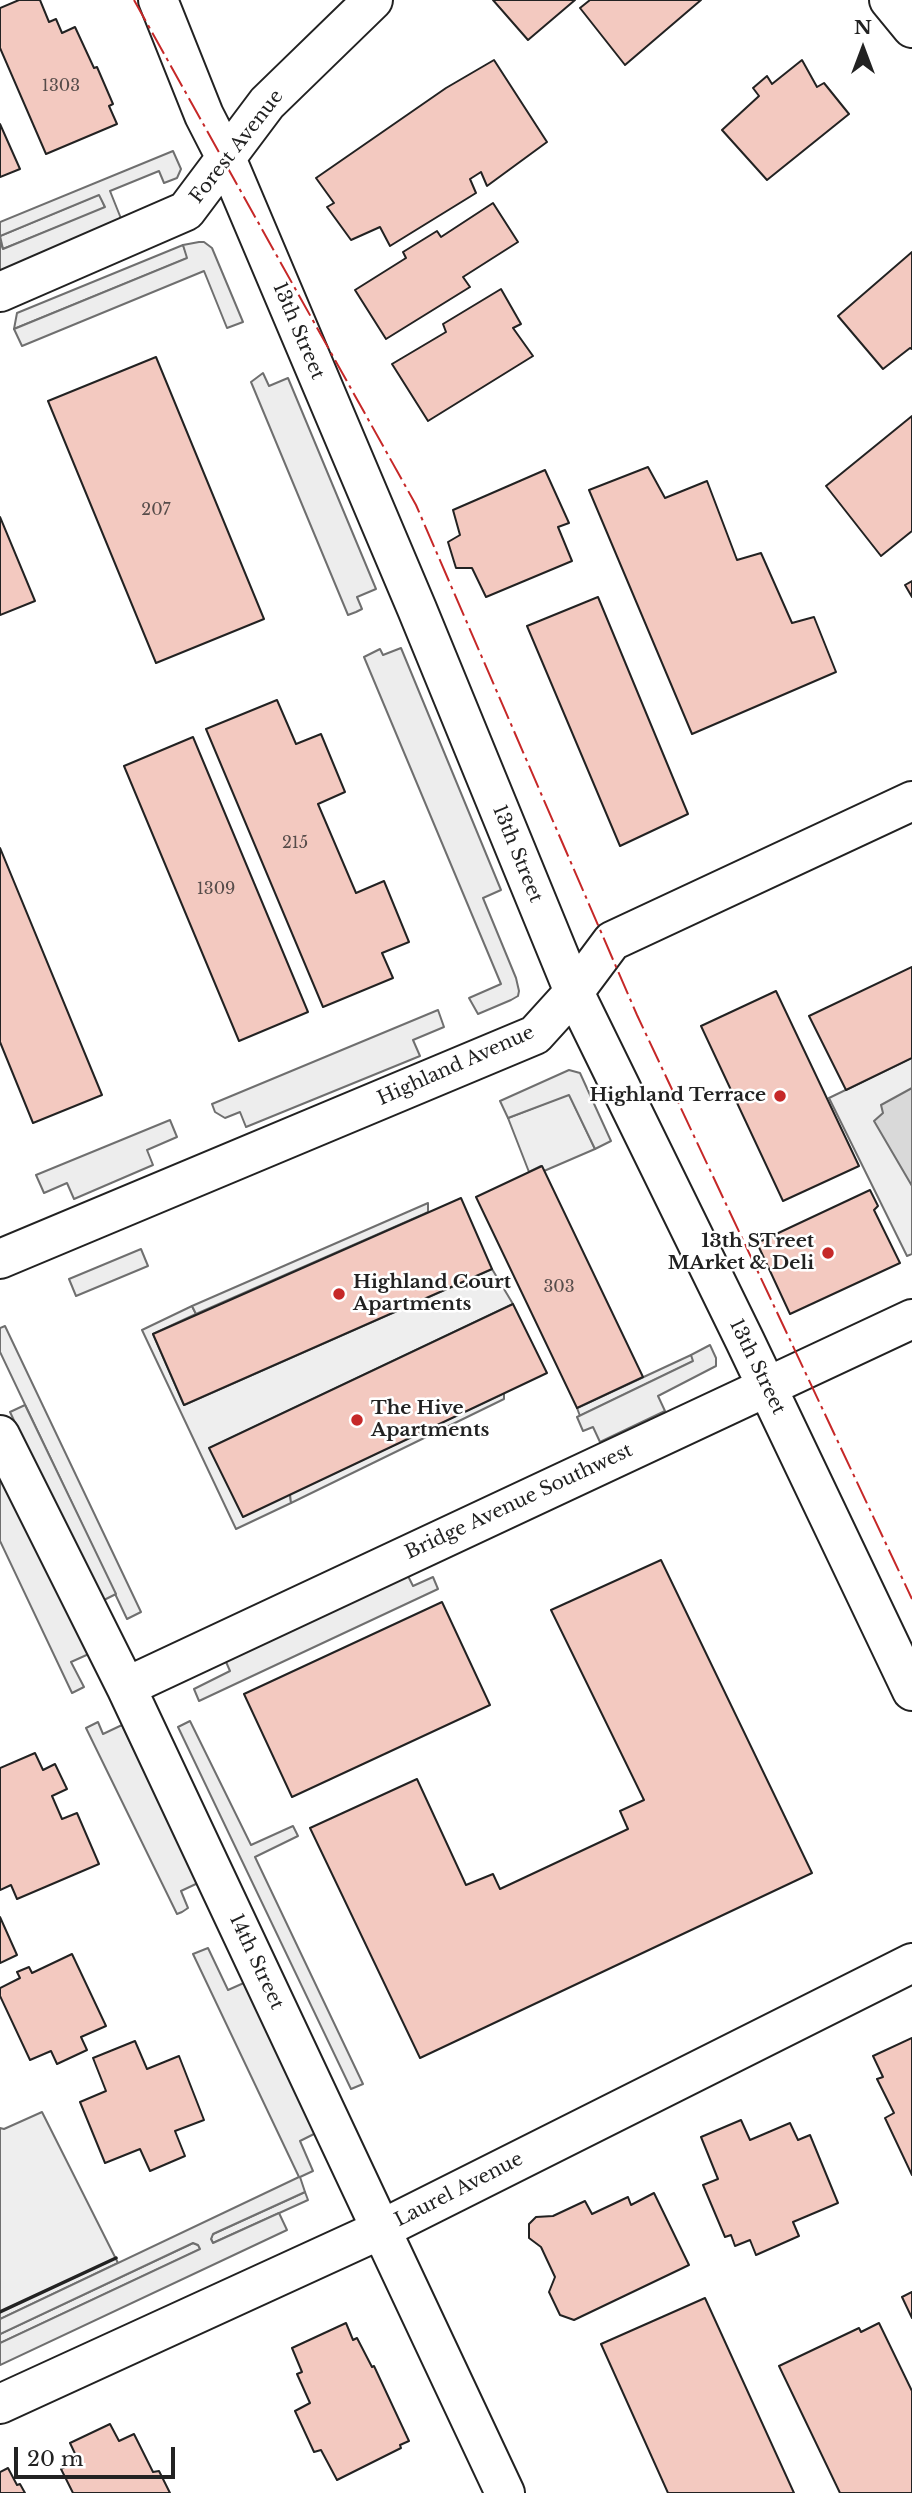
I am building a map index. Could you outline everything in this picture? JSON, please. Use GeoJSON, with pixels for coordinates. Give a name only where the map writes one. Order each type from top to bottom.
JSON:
{"type":"FeatureCollection","features":[{"type":"Feature","properties":{"kind":"street","name":"13th Street"},"geometry":{"type":"LineString","coordinates":[[158,0],[204,115],[226,158],[417,609],[574,992],[912,1691]]}},
{"type":"Feature","properties":{"kind":"street","name":"Forest Avenue"},"geometry":{"type":"LineString","coordinates":[[0,292],[186,212],[267,103],[373,0]]}},
{"type":"Feature","properties":{"kind":"street"},"geometry":{"type":"LineString","coordinates":[[889,0],[912,28]]}},
{"type":"Feature","properties":{"kind":"street","name":"Highland Avenue"},"geometry":{"type":"LineString","coordinates":[[0,1259],[535,1035],[574,992],[612,942],[912,801]]}},
{"type":"Feature","properties":{"kind":"street","name":"Bridge Avenue Southwest"},"geometry":{"type":"LineString","coordinates":[[126,1687],[912,1320]]}},
{"type":"Feature","properties":{"kind":"street","name":"14th Street"},"geometry":{"type":"LineString","coordinates":[[0,1435],[126,1687],[505,2493]]}},
{"type":"Feature","properties":{"kind":"street","name":"Laurel Avenue"},"geometry":{"type":"LineString","coordinates":[[0,2404],[382,2229],[912,1963]]}},
{"type":"Feature","properties":{"kind":"shaded area"},"geometry":{"type":"Polygon","coordinates":[[[173,151],[181,169],[177,178],[164,183],[159,171],[110,191],[122,221],[0,272],[0,242],[3,249],[105,207],[99,195],[0,236],[0,222],[173,151]]]}},
{"type":"Feature","properties":{"kind":"shaded area"},"geometry":{"type":"Polygon","coordinates":[[[100,194],[105,208],[3,249],[0,236],[100,194]]]}},
{"type":"Feature","properties":{"kind":"shaded area"},"geometry":{"type":"Polygon","coordinates":[[[199,242],[212,248],[243,322],[227,328],[204,271],[22,346],[14,329],[187,258],[183,245],[199,242]]]}},
{"type":"Feature","properties":{"kind":"shaded area"},"geometry":{"type":"Polygon","coordinates":[[[183,245],[188,258],[14,329],[17,313],[183,245]]]}},
{"type":"Feature","properties":{"kind":"shaded area"},"geometry":{"type":"Polygon","coordinates":[[[263,373],[269,386],[288,378],[376,589],[357,597],[362,609],[348,615],[251,382],[263,373]]]}},
{"type":"Feature","properties":{"kind":"shaded area"},"geometry":{"type":"Polygon","coordinates":[[[401,648],[501,890],[483,898],[519,991],[518,996],[511,1000],[478,1014],[469,998],[501,984],[364,657],[380,649],[383,655],[401,648]]]}},
{"type":"Feature","properties":{"kind":"shaded area"},"geometry":{"type":"Polygon","coordinates":[[[438,1010],[444,1027],[413,1040],[420,1056],[246,1127],[240,1112],[225,1118],[215,1112],[212,1104],[438,1010]]]}},
{"type":"Feature","properties":{"kind":"shaded area"},"geometry":{"type":"Polygon","coordinates":[[[912,1058],[912,1254],[907,1256],[829,1098],[912,1058]]]}},
{"type":"Feature","properties":{"kind":"shaded area"},"geometry":{"type":"Polygon","coordinates":[[[569,1070],[580,1073],[611,1141],[595,1149],[569,1095],[508,1118],[500,1101],[569,1070]]]}},
{"type":"Feature","properties":{"kind":"shaded area"},"geometry":{"type":"Polygon","coordinates":[[[912,1088],[912,1186],[874,1121],[883,1113],[881,1105],[912,1088]]]}},
{"type":"Feature","properties":{"kind":"shaded area"},"geometry":{"type":"Polygon","coordinates":[[[569,1094],[595,1149],[544,1171],[541,1166],[529,1172],[508,1118],[569,1094]]]}},
{"type":"Feature","properties":{"kind":"shaded area"},"geometry":{"type":"Polygon","coordinates":[[[170,1120],[177,1137],[147,1150],[153,1165],[74,1199],[67,1183],[44,1193],[36,1175],[170,1120]]]}},
{"type":"Feature","properties":{"kind":"shaded area"},"geometry":{"type":"Polygon","coordinates":[[[428,1203],[428,1212],[424,1214],[196,1314],[192,1306],[428,1203]]]}},
{"type":"Feature","properties":{"kind":"shaded area"},"geometry":{"type":"Polygon","coordinates":[[[141,1249],[148,1266],[76,1296],[69,1279],[141,1249]]]}},
{"type":"Feature","properties":{"kind":"shaded area"},"geometry":{"type":"Polygon","coordinates":[[[492,1269],[513,1304],[210,1448],[290,1494],[291,1503],[236,1529],[142,1330],[192,1306],[196,1314],[153,1334],[184,1405],[492,1269]]]}},
{"type":"Feature","properties":{"kind":"shaded area"},"geometry":{"type":"Polygon","coordinates":[[[5,1326],[141,1612],[127,1619],[0,1352],[0,1328],[5,1326]]]}},
{"type":"Feature","properties":{"kind":"shaded area"},"geometry":{"type":"Polygon","coordinates":[[[710,1345],[716,1358],[716,1366],[658,1396],[665,1411],[600,1442],[593,1427],[583,1431],[577,1417],[693,1361],[691,1355],[710,1345]]]}},
{"type":"Feature","properties":{"kind":"shaded area"},"geometry":{"type":"Polygon","coordinates":[[[691,1355],[694,1361],[580,1416],[577,1408],[691,1355]]]}},
{"type":"Feature","properties":{"kind":"shaded area"},"geometry":{"type":"Polygon","coordinates":[[[504,1393],[504,1399],[291,1503],[290,1494],[504,1393]]]}},
{"type":"Feature","properties":{"kind":"shaded area"},"geometry":{"type":"Polygon","coordinates":[[[25,1405],[116,1594],[100,1602],[10,1412],[25,1405]]]}},
{"type":"Feature","properties":{"kind":"shaded area"},"geometry":{"type":"Polygon","coordinates":[[[0,1465],[91,1653],[71,1662],[84,1687],[72,1693],[0,1541],[0,1465]]]}},
{"type":"Feature","properties":{"kind":"shaded area"},"geometry":{"type":"Polygon","coordinates":[[[405,1570],[413,1586],[433,1577],[438,1589],[199,1701],[194,1689],[230,1671],[223,1655],[405,1570]]]}},
{"type":"Feature","properties":{"kind":"shaded area"},"geometry":{"type":"Polygon","coordinates":[[[190,1721],[251,1845],[293,1826],[298,1836],[255,1857],[363,2084],[351,2089],[178,1727],[190,1721]]]}},
{"type":"Feature","properties":{"kind":"shaded area"},"geometry":{"type":"Polygon","coordinates":[[[98,1722],[103,1734],[122,1725],[198,1883],[181,1891],[188,1908],[182,1912],[177,1914],[86,1728],[98,1722]]]}},
{"type":"Feature","properties":{"kind":"shaded area"},"geometry":{"type":"Polygon","coordinates":[[[208,1948],[228,1990],[246,1982],[318,2132],[300,2141],[313,2171],[300,2177],[305,2192],[213,2234],[211,2239],[213,2243],[279,2213],[287,2230],[0,2365],[0,2343],[200,2249],[193,2243],[0,2334],[0,2319],[299,2177],[193,1954],[208,1948]]]}},
{"type":"Feature","properties":{"kind":"shaded area"},"geometry":{"type":"Polygon","coordinates":[[[42,2112],[118,2263],[0,2319],[0,2128],[4,2129],[42,2112]]]}},
{"type":"Feature","properties":{"kind":"shaded area"},"geometry":{"type":"Polygon","coordinates":[[[305,2192],[308,2200],[213,2243],[213,2234],[305,2192]]]}},
{"type":"Feature","properties":{"kind":"shaded area"},"geometry":{"type":"Polygon","coordinates":[[[193,2243],[201,2249],[0,2343],[0,2334],[193,2243]]]}},
{"type":"Feature","properties":{"kind":"building"},"geometry":{"type":"Polygon","coordinates":[[[19,0],[40,0],[49,22],[56,19],[62,33],[75,27],[94,68],[97,67],[113,104],[109,106],[117,124],[46,154],[0,48],[0,8],[19,0]]]}},
{"type":"Feature","properties":{"kind":"building"},"geometry":{"type":"Polygon","coordinates":[[[493,0],[575,0],[528,40],[493,0]]]}},
{"type":"Feature","properties":{"kind":"building"},"geometry":{"type":"Polygon","coordinates":[[[590,0],[701,0],[625,65],[580,8],[590,0]]]}},
{"type":"Feature","properties":{"kind":"building"},"geometry":{"type":"Polygon","coordinates":[[[494,60],[547,142],[487,186],[481,172],[470,179],[476,193],[390,246],[380,227],[351,240],[327,207],[334,203],[316,178],[446,88],[494,60]]]}},
{"type":"Feature","properties":{"kind":"building"},"geometry":{"type":"Polygon","coordinates":[[[802,60],[817,87],[824,83],[849,114],[767,180],[722,130],[759,96],[753,88],[767,76],[772,84],[802,60]]]}},
{"type":"Feature","properties":{"kind":"building"},"geometry":{"type":"Polygon","coordinates":[[[0,124],[20,169],[0,177],[0,124]]]}},
{"type":"Feature","properties":{"kind":"building"},"geometry":{"type":"Polygon","coordinates":[[[493,203],[518,242],[463,277],[470,287],[386,339],[355,290],[406,258],[403,252],[437,231],[441,237],[493,203]]]}},
{"type":"Feature","properties":{"kind":"building"},"geometry":{"type":"Polygon","coordinates":[[[912,252],[912,349],[883,369],[838,316],[912,252]]]}},
{"type":"Feature","properties":{"kind":"building"},"geometry":{"type":"Polygon","coordinates":[[[501,289],[521,324],[513,328],[533,356],[428,421],[392,364],[446,332],[443,324],[501,289]]]}},
{"type":"Feature","properties":{"kind":"building"},"geometry":{"type":"Polygon","coordinates":[[[156,357],[264,619],[156,663],[48,401],[156,357]]]}},
{"type":"Feature","properties":{"kind":"building"},"geometry":{"type":"Polygon","coordinates":[[[912,416],[912,531],[881,556],[826,486],[912,416]]]}},
{"type":"Feature","properties":{"kind":"building"},"geometry":{"type":"Polygon","coordinates":[[[648,467],[665,498],[707,481],[737,560],[761,553],[792,623],[814,617],[836,672],[692,734],[589,490],[648,467]]]}},
{"type":"Feature","properties":{"kind":"building"},"geometry":{"type":"Polygon","coordinates":[[[545,470],[569,523],[558,527],[572,561],[486,597],[472,568],[456,568],[448,542],[460,535],[453,510],[545,470]]]}},
{"type":"Feature","properties":{"kind":"building"},"geometry":{"type":"Polygon","coordinates":[[[0,517],[35,601],[0,615],[0,517]]]}},
{"type":"Feature","properties":{"kind":"building"},"geometry":{"type":"Polygon","coordinates":[[[912,581],[912,597],[905,585],[912,581]]]}},
{"type":"Feature","properties":{"kind":"building"},"geometry":{"type":"Polygon","coordinates":[[[598,597],[688,814],[620,846],[527,626],[598,597]]]}},
{"type":"Feature","properties":{"kind":"building"},"geometry":{"type":"Polygon","coordinates":[[[277,700],[296,744],[321,734],[345,792],[318,804],[356,893],[384,881],[409,942],[382,953],[393,978],[323,1007],[206,729],[277,700]]]}},
{"type":"Feature","properties":{"kind":"building"},"geometry":{"type":"Polygon","coordinates":[[[193,737],[308,1012],[239,1041],[124,766],[193,737]]]}},
{"type":"Feature","properties":{"kind":"building"},"geometry":{"type":"Polygon","coordinates":[[[0,848],[102,1095],[33,1123],[0,1042],[0,848]]]}},
{"type":"Feature","properties":{"kind":"building"},"geometry":{"type":"Polygon","coordinates":[[[912,967],[912,1058],[846,1090],[809,1016],[912,967]]]}},
{"type":"Feature","properties":{"kind":"building","name":"Highland Terrace"},"geometry":{"type":"Polygon","coordinates":[[[776,991],[859,1166],[783,1201],[701,1026],[776,991]]]}},
{"type":"Feature","properties":{"kind":"building"},"geometry":{"type":"Polygon","coordinates":[[[542,1166],[643,1377],[577,1408],[476,1197],[542,1166]]]}},
{"type":"Feature","properties":{"kind":"building","name":"13th STreet MArket & Deli"},"geometry":{"type":"Polygon","coordinates":[[[870,1190],[878,1206],[874,1210],[900,1263],[790,1314],[757,1243],[870,1190]]]}},
{"type":"Feature","properties":{"kind":"building","name":"Highland Court Apartments"},"geometry":{"type":"Polygon","coordinates":[[[461,1198],[492,1269],[184,1405],[153,1334],[461,1198]]]}},
{"type":"Feature","properties":{"kind":"building","name":"The Hive Apartments"},"geometry":{"type":"Polygon","coordinates":[[[513,1304],[547,1373],[243,1517],[209,1448],[513,1304]]]}},
{"type":"Feature","properties":{"kind":"building"},"geometry":{"type":"Polygon","coordinates":[[[661,1560],[812,1873],[420,2058],[310,1828],[417,1779],[466,1885],[493,1874],[500,1889],[628,1829],[620,1811],[644,1800],[551,1610],[661,1560]]]}},
{"type":"Feature","properties":{"kind":"building"},"geometry":{"type":"Polygon","coordinates":[[[442,1602],[490,1705],[292,1797],[244,1694],[442,1602]]]}},
{"type":"Feature","properties":{"kind":"building"},"geometry":{"type":"Polygon","coordinates":[[[35,1753],[43,1770],[55,1764],[67,1789],[52,1796],[62,1819],[77,1813],[99,1864],[17,1899],[11,1885],[0,1890],[0,1768],[35,1753]]]}},
{"type":"Feature","properties":{"kind":"building"},"geometry":{"type":"Polygon","coordinates":[[[0,1917],[17,1955],[0,1963],[0,1917]]]}},
{"type":"Feature","properties":{"kind":"building"},"geometry":{"type":"Polygon","coordinates":[[[72,1954],[106,2026],[81,2037],[87,2050],[57,2064],[51,2051],[30,2060],[0,1996],[0,1988],[20,1978],[17,1972],[29,1967],[32,1973],[72,1954]]]}},
{"type":"Feature","properties":{"kind":"building"},"geometry":{"type":"Polygon","coordinates":[[[912,2038],[912,2175],[885,2118],[894,2113],[877,2079],[883,2077],[873,2056],[912,2038]]]}},
{"type":"Feature","properties":{"kind":"building"},"geometry":{"type":"Polygon","coordinates":[[[135,2041],[147,2069],[179,2056],[204,2120],[175,2131],[185,2156],[150,2171],[140,2149],[105,2163],[80,2102],[106,2091],[93,2058],[135,2041]]]}},
{"type":"Feature","properties":{"kind":"building"},"geometry":{"type":"Polygon","coordinates":[[[741,2120],[750,2140],[790,2123],[798,2140],[810,2135],[838,2203],[793,2222],[799,2236],[756,2255],[750,2240],[735,2246],[731,2235],[725,2237],[703,2185],[718,2179],[701,2137],[741,2120]]]}},
{"type":"Feature","properties":{"kind":"building"},"geometry":{"type":"Polygon","coordinates":[[[654,2193],[689,2265],[574,2320],[560,2315],[549,2292],[555,2277],[541,2247],[529,2238],[529,2224],[536,2217],[553,2216],[585,2201],[592,2214],[628,2197],[631,2205],[654,2193]]]}},
{"type":"Feature","properties":{"kind":"building"},"geometry":{"type":"Polygon","coordinates":[[[912,2292],[912,2318],[902,2297],[912,2292]]]}},
{"type":"Feature","properties":{"kind":"building"},"geometry":{"type":"Polygon","coordinates":[[[705,2298],[794,2493],[668,2493],[601,2344],[705,2298]]]}},
{"type":"Feature","properties":{"kind":"building"},"geometry":{"type":"Polygon","coordinates":[[[346,2323],[353,2340],[357,2338],[372,2367],[374,2366],[409,2441],[400,2445],[401,2448],[337,2480],[321,2450],[314,2452],[295,2411],[310,2403],[297,2374],[302,2372],[292,2348],[346,2323]]]}},
{"type":"Feature","properties":{"kind":"building"},"geometry":{"type":"Polygon","coordinates":[[[879,2323],[912,2391],[912,2493],[840,2493],[779,2366],[859,2328],[861,2332],[879,2323]]]}},
{"type":"Feature","properties":{"kind":"building"},"geometry":{"type":"Polygon","coordinates":[[[110,2424],[119,2441],[134,2434],[153,2472],[159,2471],[170,2493],[73,2493],[61,2469],[78,2460],[70,2443],[110,2424]]]}},
{"type":"Feature","properties":{"kind":"building"},"geometry":{"type":"Polygon","coordinates":[[[8,2468],[17,2485],[20,2484],[25,2493],[0,2493],[0,2472],[8,2468]]]}},
{"type":"Feature","properties":{"kind":"wall"},"geometry":{"type":"LineString","coordinates":[[0,2312],[116,2258]]}},
{"type":"Feature","properties":{"kind":"power"},"geometry":{"type":"LineString","coordinates":[[134,0],[416,505],[637,1015],[912,1599]]}},
{"type":"Feature","properties":{"kind":"place","name":"Highland Terrace"},"geometry":{"type":"Point","coordinates":[780,1096]}},
{"type":"Feature","properties":{"kind":"place","name":"13th STreet MArket & Deli"},"geometry":{"type":"Point","coordinates":[828,1253]}},
{"type":"Feature","properties":{"kind":"place","name":"Highland Court Apartments"},"geometry":{"type":"Point","coordinates":[339,1294]}},
{"type":"Feature","properties":{"kind":"place","name":"The Hive Apartments"},"geometry":{"type":"Point","coordinates":[357,1420]}}]}
